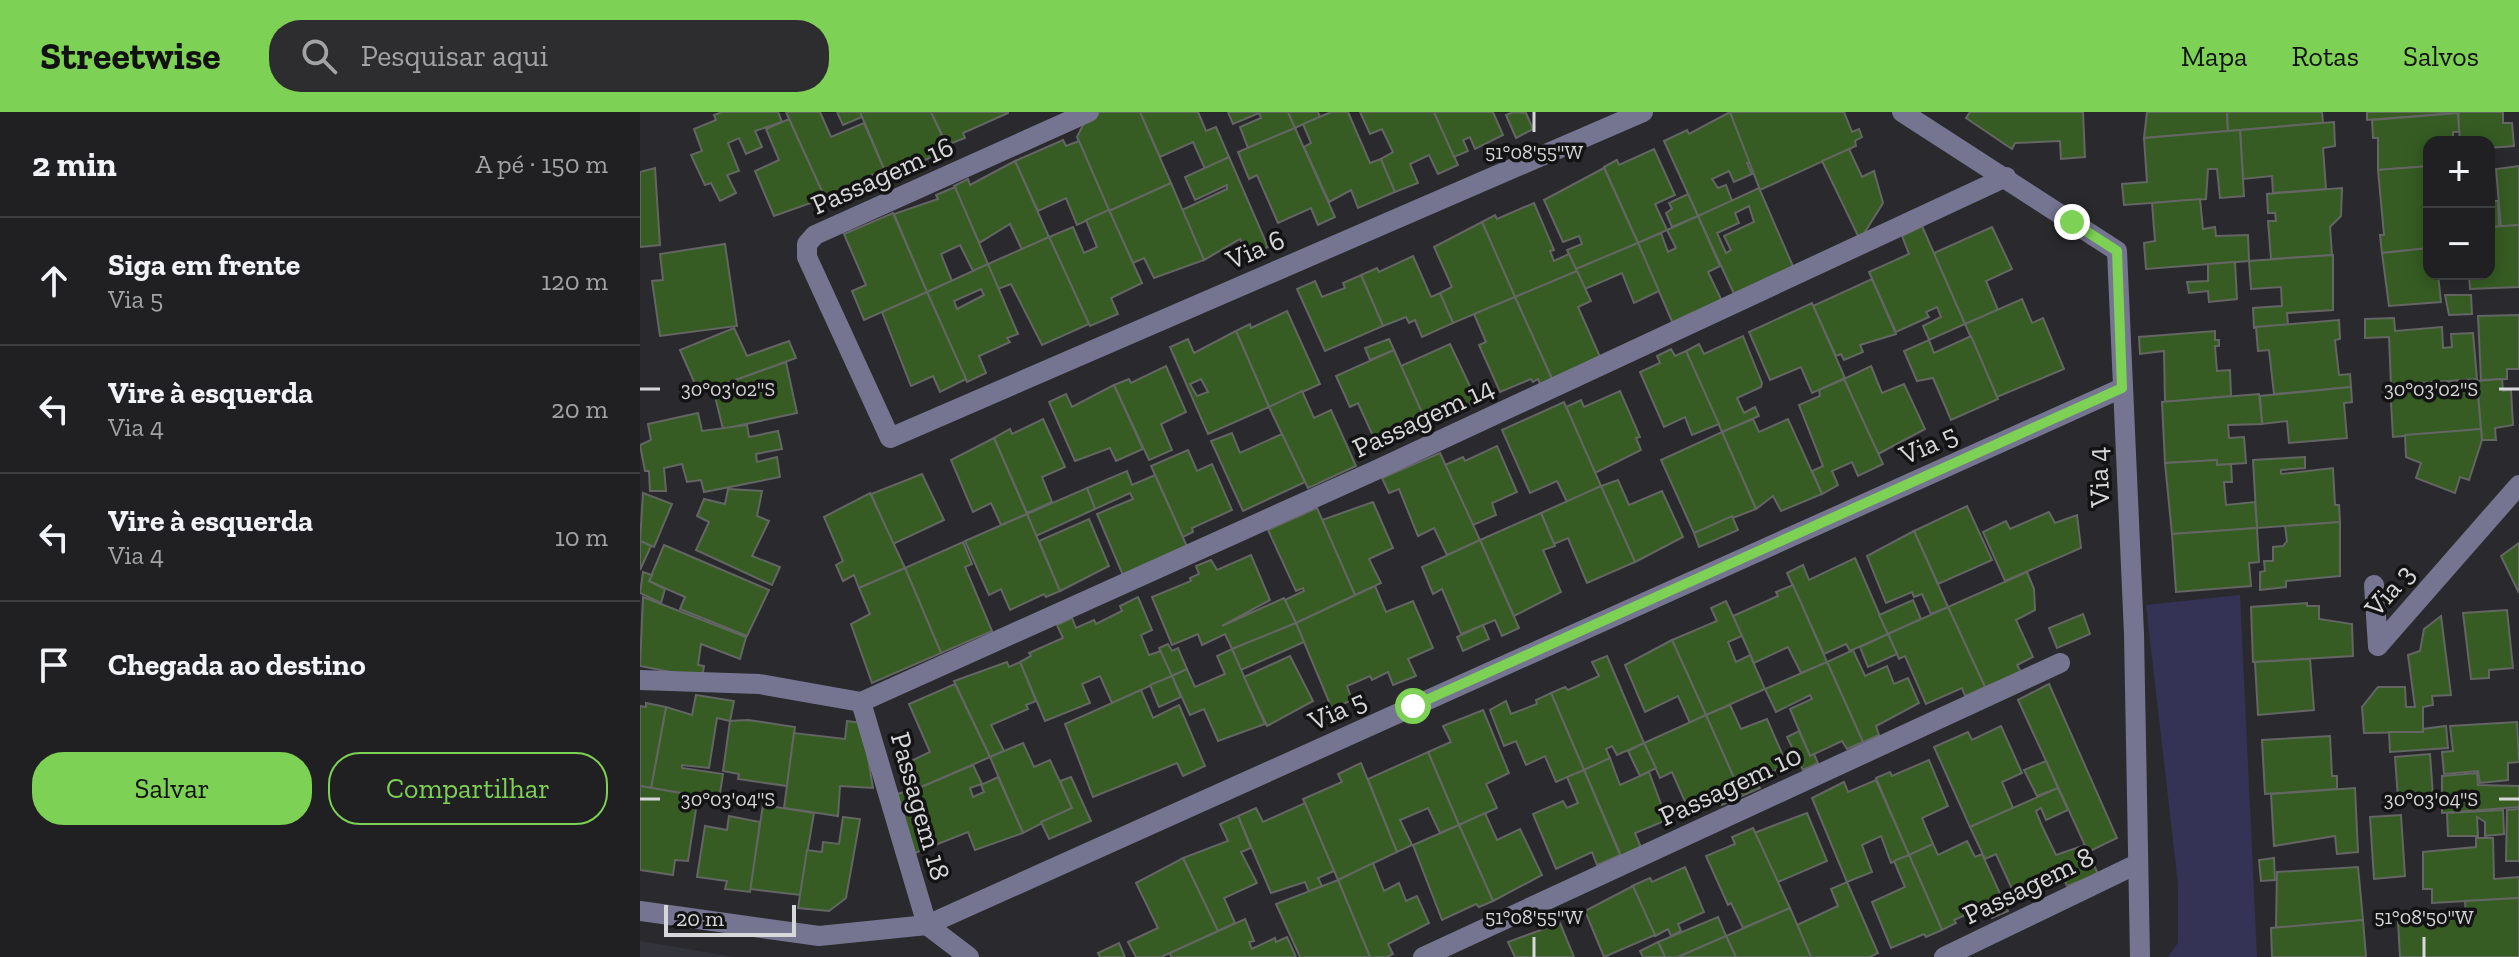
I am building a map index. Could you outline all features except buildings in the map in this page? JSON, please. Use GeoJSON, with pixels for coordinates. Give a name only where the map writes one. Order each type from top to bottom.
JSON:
{"type":"FeatureCollection","features":[{"type":"Feature","properties":{"kind":"street","name":"Passagem 16"},"geometry":{"type":"LineString","coordinates":[[890,438],[807,257],[807,244],[815,235],[1089,112]]}},
{"type":"Feature","properties":{"kind":"street","name":"Via 6"},"geometry":{"type":"LineString","coordinates":[[890,438],[1643,112]]}},
{"type":"Feature","properties":{"kind":"street","name":"Via 4"},"geometry":{"type":"LineString","coordinates":[[1902,112],[2117,251],[2134,634],[2140,957]]}},
{"type":"Feature","properties":{"kind":"street","name":"Passagem 14"},"geometry":{"type":"LineString","coordinates":[[861,702],[1374,471],[2006,177]]}},
{"type":"Feature","properties":{"kind":"street","name":"Via 5"},"geometry":{"type":"LineString","coordinates":[[640,911],[819,936],[927,925],[2122,388]]}},
{"type":"Feature","properties":{"kind":"street","name":"Via 3"},"geometry":{"type":"LineString","coordinates":[[2374,585],[2378,646],[2519,485]]}},
{"type":"Feature","properties":{"kind":"street","name":"Passagem 10"},"geometry":{"type":"LineString","coordinates":[[1423,957],[2060,663]]}},
{"type":"Feature","properties":{"kind":"street"},"geometry":{"type":"LineString","coordinates":[[640,680],[759,684],[861,702]]}},
{"type":"Feature","properties":{"kind":"street","name":"Passagem 18"},"geometry":{"type":"LineString","coordinates":[[861,702],[927,925]]}},
{"type":"Feature","properties":{"kind":"street","name":"Passagem 8"},"geometry":{"type":"LineString","coordinates":[[1944,957],[2137,864]]}},
{"type":"Feature","properties":{"kind":"street"},"geometry":{"type":"LineString","coordinates":[[927,925],[969,957]]}},
{"type":"Feature","properties":{"kind":"shaded area"},"geometry":{"type":"Polygon","coordinates":[[[2240,595],[2257,957],[2168,957],[2178,943],[2178,884],[2146,605],[2240,595]]]}},
{"type":"Feature","properties":{"kind":"shaded area"},"geometry":{"type":"Polygon","coordinates":[[[640,941],[734,957],[640,957],[640,941]]]}},
{"type":"Feature","properties":{"kind":"route"},"geometry":{"type":"LineString","coordinates":[[1413,706],[2122,388],[2117,251],[2072,222]]}}]}
